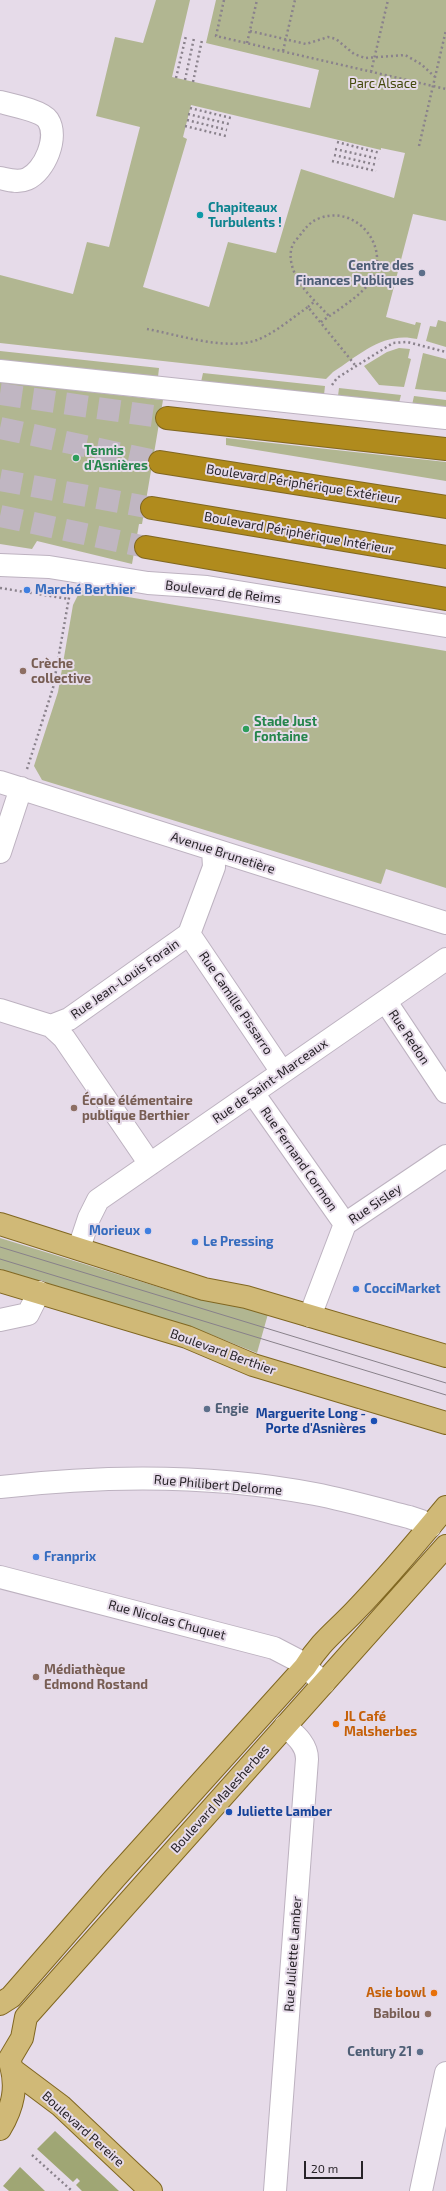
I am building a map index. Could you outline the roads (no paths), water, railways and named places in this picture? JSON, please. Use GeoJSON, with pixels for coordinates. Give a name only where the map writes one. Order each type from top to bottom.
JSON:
{"type":"FeatureCollection","features":[{"type":"Feature","properties":{"kind":"highway"},"geometry":{"type":"LineString","coordinates":[[167,418],[446,449]]}},
{"type":"Feature","properties":{"kind":"highway","name":"Boulevard Périphérique Extérieur"},"geometry":{"type":"LineString","coordinates":[[160,462],[446,507]]}},
{"type":"Feature","properties":{"kind":"highway","name":"Boulevard Périphérique Intérieur"},"geometry":{"type":"LineString","coordinates":[[152,508],[446,557]]}},
{"type":"Feature","properties":{"kind":"highway"},"geometry":{"type":"LineString","coordinates":[[146,547],[446,599]]}},
{"type":"Feature","properties":{"kind":"main road"},"geometry":{"type":"LineString","coordinates":[[0,1224],[204,1289],[246,1297],[446,1356]]}},
{"type":"Feature","properties":{"kind":"main road","name":"Boulevard Berthier"},"geometry":{"type":"LineString","coordinates":[[0,1281],[186,1337],[253,1365],[446,1423]]}},
{"type":"Feature","properties":{"kind":"main road","name":"Boulevard Malesherbes"},"geometry":{"type":"LineString","coordinates":[[0,2004],[11,1997],[114,1879],[305,1667],[329,1634],[355,1611],[446,1507]]}},
{"type":"Feature","properties":{"kind":"main road","name":"Boulevard Malesherbes"},"geometry":{"type":"LineString","coordinates":[[7,2059],[22,2038],[26,2017],[446,1546]]}},
{"type":"Feature","properties":{"kind":"main road"},"geometry":{"type":"LineString","coordinates":[[0,2129],[10,2112],[15,2091],[7,2059]]}},
{"type":"Feature","properties":{"kind":"main road","name":"Boulevard Pereire"},"geometry":{"type":"LineString","coordinates":[[7,2059],[61,2106],[151,2191]]}},
{"type":"Feature","properties":{"kind":"street"},"geometry":{"type":"LineString","coordinates":[[0,102],[40,114],[48,120],[52,133],[50,148],[44,162],[32,176],[16,181],[0,178]]}},
{"type":"Feature","properties":{"kind":"street"},"geometry":{"type":"LineString","coordinates":[[0,371],[446,418]]}},
{"type":"Feature","properties":{"kind":"street","name":"Boulevard de Reims"},"geometry":{"type":"LineString","coordinates":[[0,565],[67,570],[148,583],[207,587],[446,626]]}},
{"type":"Feature","properties":{"kind":"street","name":"Avenue Brunetière"},"geometry":{"type":"LineString","coordinates":[[0,782],[446,923]]}},
{"type":"Feature","properties":{"kind":"street"},"geometry":{"type":"LineString","coordinates":[[0,852],[21,788]]}},
{"type":"Feature","properties":{"kind":"street","name":"Rue Jean-Louis Forain"},"geometry":{"type":"LineString","coordinates":[[51,1026],[69,1019],[189,934],[214,867],[213,850]]}},
{"type":"Feature","properties":{"kind":"street","name":"Rue Camille Pissarro"},"geometry":{"type":"LineString","coordinates":[[189,934],[282,1072]]}},
{"type":"Feature","properties":{"kind":"street","name":"Rue de Saint-Marceaux"},"geometry":{"type":"LineString","coordinates":[[79,1248],[89,1218],[98,1200],[446,959]]}},
{"type":"Feature","properties":{"kind":"street","name":"Rue Redon"},"geometry":{"type":"LineString","coordinates":[[386,1002],[446,1092]]}},
{"type":"Feature","properties":{"kind":"street"},"geometry":{"type":"LineString","coordinates":[[0,1010],[51,1026],[64,1038],[150,1164]]}},
{"type":"Feature","properties":{"kind":"street","name":"Rue Fernand Cormon"},"geometry":{"type":"LineString","coordinates":[[253,1093],[345,1224]]}},
{"type":"Feature","properties":{"kind":"street","name":"Rue Sisley"},"geometry":{"type":"LineString","coordinates":[[310,1316],[345,1224],[446,1156]]}},
{"type":"Feature","properties":{"kind":"street"},"geometry":{"type":"LineString","coordinates":[[0,1320],[28,1314],[39,1292]]}},
{"type":"Feature","properties":{"kind":"street","name":"Rue Philibert Delorme"},"geometry":{"type":"LineString","coordinates":[[0,1488],[53,1481],[134,1478],[253,1486],[314,1494],[409,1516],[430,1527]]}},
{"type":"Feature","properties":{"kind":"street","name":"Rue Nicolas Chuquet"},"geometry":{"type":"LineString","coordinates":[[0,1577],[262,1645],[287,1653],[324,1683]]}},
{"type":"Feature","properties":{"kind":"street","name":"Rue Juliette Lamber"},"geometry":{"type":"LineString","coordinates":[[275,2191],[307,1755],[300,1740],[286,1726]]}},
{"type":"Feature","properties":{"kind":"street"},"geometry":{"type":"LineString","coordinates":[[421,2191],[446,2073]]}},
{"type":"Feature","properties":{"kind":"tunnel"},"geometry":{"type":"LineString","coordinates":[[0,394],[167,418]]}},
{"type":"Feature","properties":{"kind":"tunnel"},"geometry":{"type":"LineString","coordinates":[[0,428],[160,462]]}},
{"type":"Feature","properties":{"kind":"tunnel"},"geometry":{"type":"LineString","coordinates":[[0,480],[152,508]]}},
{"type":"Feature","properties":{"kind":"tunnel"},"geometry":{"type":"LineString","coordinates":[[0,516],[146,547]]}},
{"type":"Feature","properties":{"kind":"tram line"},"geometry":{"type":"LineString","coordinates":[[0,1247],[446,1383]]}},
{"type":"Feature","properties":{"kind":"tram line"},"geometry":{"type":"LineString","coordinates":[[0,1259],[446,1395]]}},
{"type":"Feature","properties":{"kind":"place","name":"Chapiteaux Turbulents !"},"geometry":{"type":"Point","coordinates":[200,215]}},
{"type":"Feature","properties":{"kind":"place","name":"Centre des Finances Publiques"},"geometry":{"type":"Point","coordinates":[422,273]}},
{"type":"Feature","properties":{"kind":"place","name":"Tennis d'Asnières"},"geometry":{"type":"Point","coordinates":[76,458]}},
{"type":"Feature","properties":{"kind":"place","name":"Marché Berthier"},"geometry":{"type":"Point","coordinates":[27,590]}},
{"type":"Feature","properties":{"kind":"place","name":"Crèche collective"},"geometry":{"type":"Point","coordinates":[23,671]}},
{"type":"Feature","properties":{"kind":"place","name":"Stade Just Fontaine"},"geometry":{"type":"Point","coordinates":[246,729]}},
{"type":"Feature","properties":{"kind":"place","name":"École élémentaire publique Berthier"},"geometry":{"type":"Point","coordinates":[74,1108]}},
{"type":"Feature","properties":{"kind":"place","name":"Morieux"},"geometry":{"type":"Point","coordinates":[148,1231]}},
{"type":"Feature","properties":{"kind":"place","name":"Le Pressing"},"geometry":{"type":"Point","coordinates":[195,1242]}},
{"type":"Feature","properties":{"kind":"place","name":"CocciMarket"},"geometry":{"type":"Point","coordinates":[356,1289]}},
{"type":"Feature","properties":{"kind":"place","name":"Engie"},"geometry":{"type":"Point","coordinates":[207,1409]}},
{"type":"Feature","properties":{"kind":"place","name":"Marguerite Long - Porte d'Asnières"},"geometry":{"type":"Point","coordinates":[374,1421]}},
{"type":"Feature","properties":{"kind":"place","name":"Franprix"},"geometry":{"type":"Point","coordinates":[36,1557]}},
{"type":"Feature","properties":{"kind":"place","name":"Médiathèque Edmond Rostand"},"geometry":{"type":"Point","coordinates":[36,1677]}},
{"type":"Feature","properties":{"kind":"place","name":"JL Café Malsherbes"},"geometry":{"type":"Point","coordinates":[336,1724]}},
{"type":"Feature","properties":{"kind":"place","name":"Juliette Lamber"},"geometry":{"type":"Point","coordinates":[229,1812]}},
{"type":"Feature","properties":{"kind":"place","name":"Asie bowl"},"geometry":{"type":"Point","coordinates":[434,1993]}},
{"type":"Feature","properties":{"kind":"place","name":"Babilou"},"geometry":{"type":"Point","coordinates":[428,2014]}},
{"type":"Feature","properties":{"kind":"place","name":"Century 21"},"geometry":{"type":"Point","coordinates":[420,2052]}},
{"type":"Feature","properties":{"kind":"park label","name":"Parc Alsace"},"geometry":{"type":"Point","coordinates":[383,84]}}]}
